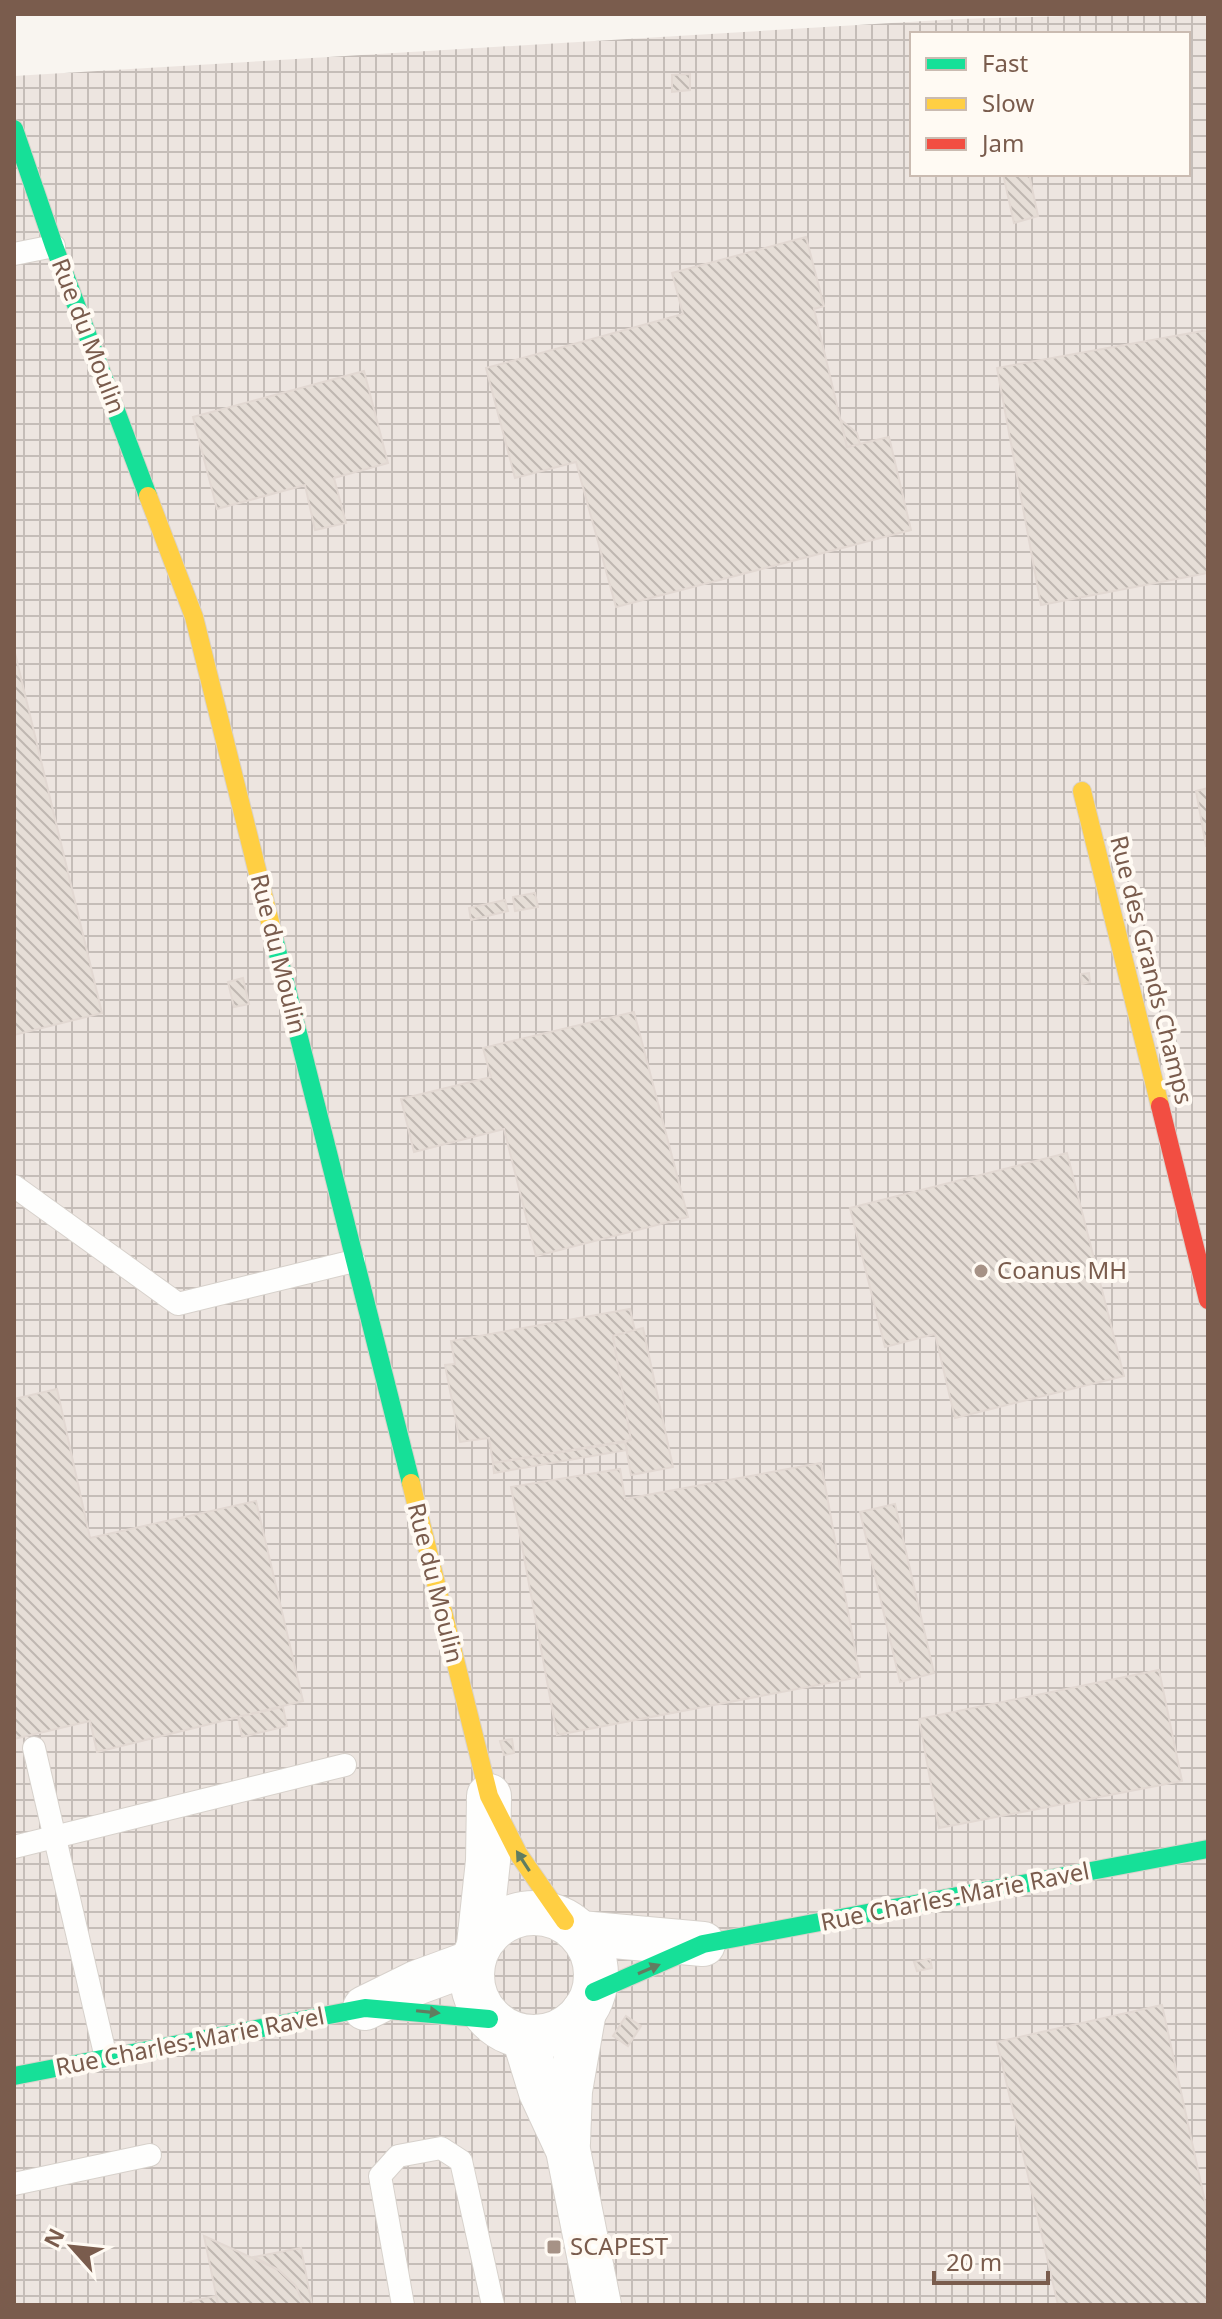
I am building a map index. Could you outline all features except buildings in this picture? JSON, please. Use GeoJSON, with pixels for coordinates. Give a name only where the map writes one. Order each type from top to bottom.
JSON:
{"type":"FeatureCollection","features":[{"type":"Feature","properties":{"kind":"street","name":"Rue du Moulin"},"geometry":{"type":"LineString","coordinates":[[14,129],[54,246],[194,617],[489,1796],[519,1855],[573,1927]]}},
{"type":"Feature","properties":{"kind":"street","name":"Rue des Grands Champs"},"geometry":{"type":"LineString","coordinates":[[1082,791],[1208,1300]]}},
{"type":"Feature","properties":{"kind":"street","name":"Rue du Moulin"},"geometry":{"type":"LineString","coordinates":[[476,1953],[488,1861],[489,1796]]}},
{"type":"Feature","properties":{"kind":"street","name":"Rue Charles-Marie Ravel"},"geometry":{"type":"LineString","coordinates":[[589,2002],[703,1944],[1208,1849]]}},
{"type":"Feature","properties":{"kind":"street"},"geometry":{"type":"LineString","coordinates":[[568,2150],[507,2028],[477,2001],[472,1982],[476,1953],[492,1928],[527,1912],[547,1914],[573,1927],[591,1950],[596,1971],[570,2091],[568,2150],[599,2305]]}},
{"type":"Feature","properties":{"kind":"street","name":"Rue Charles-Marie Ravel"},"geometry":{"type":"LineString","coordinates":[[573,1927],[703,1944]]}},
{"type":"Feature","properties":{"kind":"street","name":"Rue Charles-Marie Ravel"},"geometry":{"type":"LineString","coordinates":[[365,2008],[476,1953]]}},
{"type":"Feature","properties":{"kind":"street"},"geometry":{"type":"LineString","coordinates":[[507,2028],[549,2035],[568,2027],[589,2002]]}},
{"type":"Feature","properties":{"kind":"street","name":"Rue Charles-Marie Ravel"},"geometry":{"type":"LineString","coordinates":[[14,2076],[365,2008],[420,2011],[507,2028]]}},
{"type":"Feature","properties":{"kind":"lane"},"geometry":{"type":"LineString","coordinates":[[14,254],[54,246]]}},
{"type":"Feature","properties":{"kind":"lane"},"geometry":{"type":"LineString","coordinates":[[14,1186],[178,1304],[354,1261]]}},
{"type":"Feature","properties":{"kind":"lane"},"geometry":{"type":"LineString","coordinates":[[34,1748],[106,2058]]}},
{"type":"Feature","properties":{"kind":"lane"},"geometry":{"type":"LineString","coordinates":[[14,1847],[345,1765]]}},
{"type":"Feature","properties":{"kind":"lane"},"geometry":{"type":"LineString","coordinates":[[403,2305],[380,2176],[398,2156],[441,2148],[461,2161],[493,2305]]}},
{"type":"Feature","properties":{"kind":"lane"},"geometry":{"type":"LineString","coordinates":[[14,2184],[150,2155]]}},
{"type":"Feature","properties":{"kind":"shaded area"},"geometry":{"type":"Polygon","coordinates":[[[1208,14],[1208,2305],[14,2305],[14,76],[958,19],[1208,14]]]}},
{"type":"Feature","properties":{"kind":"traffic: fast"},"geometry":{"type":"LineString","coordinates":[[14,129],[54,246],[148,496]]}},
{"type":"Feature","properties":{"kind":"traffic: fast"},"geometry":{"type":"LineString","coordinates":[[274,938],[411,1483]]}},
{"type":"Feature","properties":{"kind":"traffic: fast"},"geometry":{"type":"LineString","coordinates":[[594,1992],[703,1944],[1208,1849]]}},
{"type":"Feature","properties":{"kind":"traffic: fast"},"geometry":{"type":"LineString","coordinates":[[14,2076],[365,2008],[489,2019]]}},
{"type":"Feature","properties":{"kind":"traffic: slow"},"geometry":{"type":"LineString","coordinates":[[148,496],[194,617],[274,938]]}},
{"type":"Feature","properties":{"kind":"traffic: slow"},"geometry":{"type":"LineString","coordinates":[[1082,791],[1160,1106]]}},
{"type":"Feature","properties":{"kind":"traffic: slow"},"geometry":{"type":"LineString","coordinates":[[411,1483],[489,1796],[519,1855],[565,1921]]}},
{"type":"Feature","properties":{"kind":"traffic: jam"},"geometry":{"type":"LineString","coordinates":[[1160,1106],[1208,1300]]}},
{"type":"Feature","properties":{"kind":"place","name":"Coanus MH"},"geometry":{"type":"Point","coordinates":[981,1271]}},
{"type":"Feature","properties":{"kind":"place","name":"SCAPEST"},"geometry":{"type":"Point","coordinates":[554,2247]}}]}
